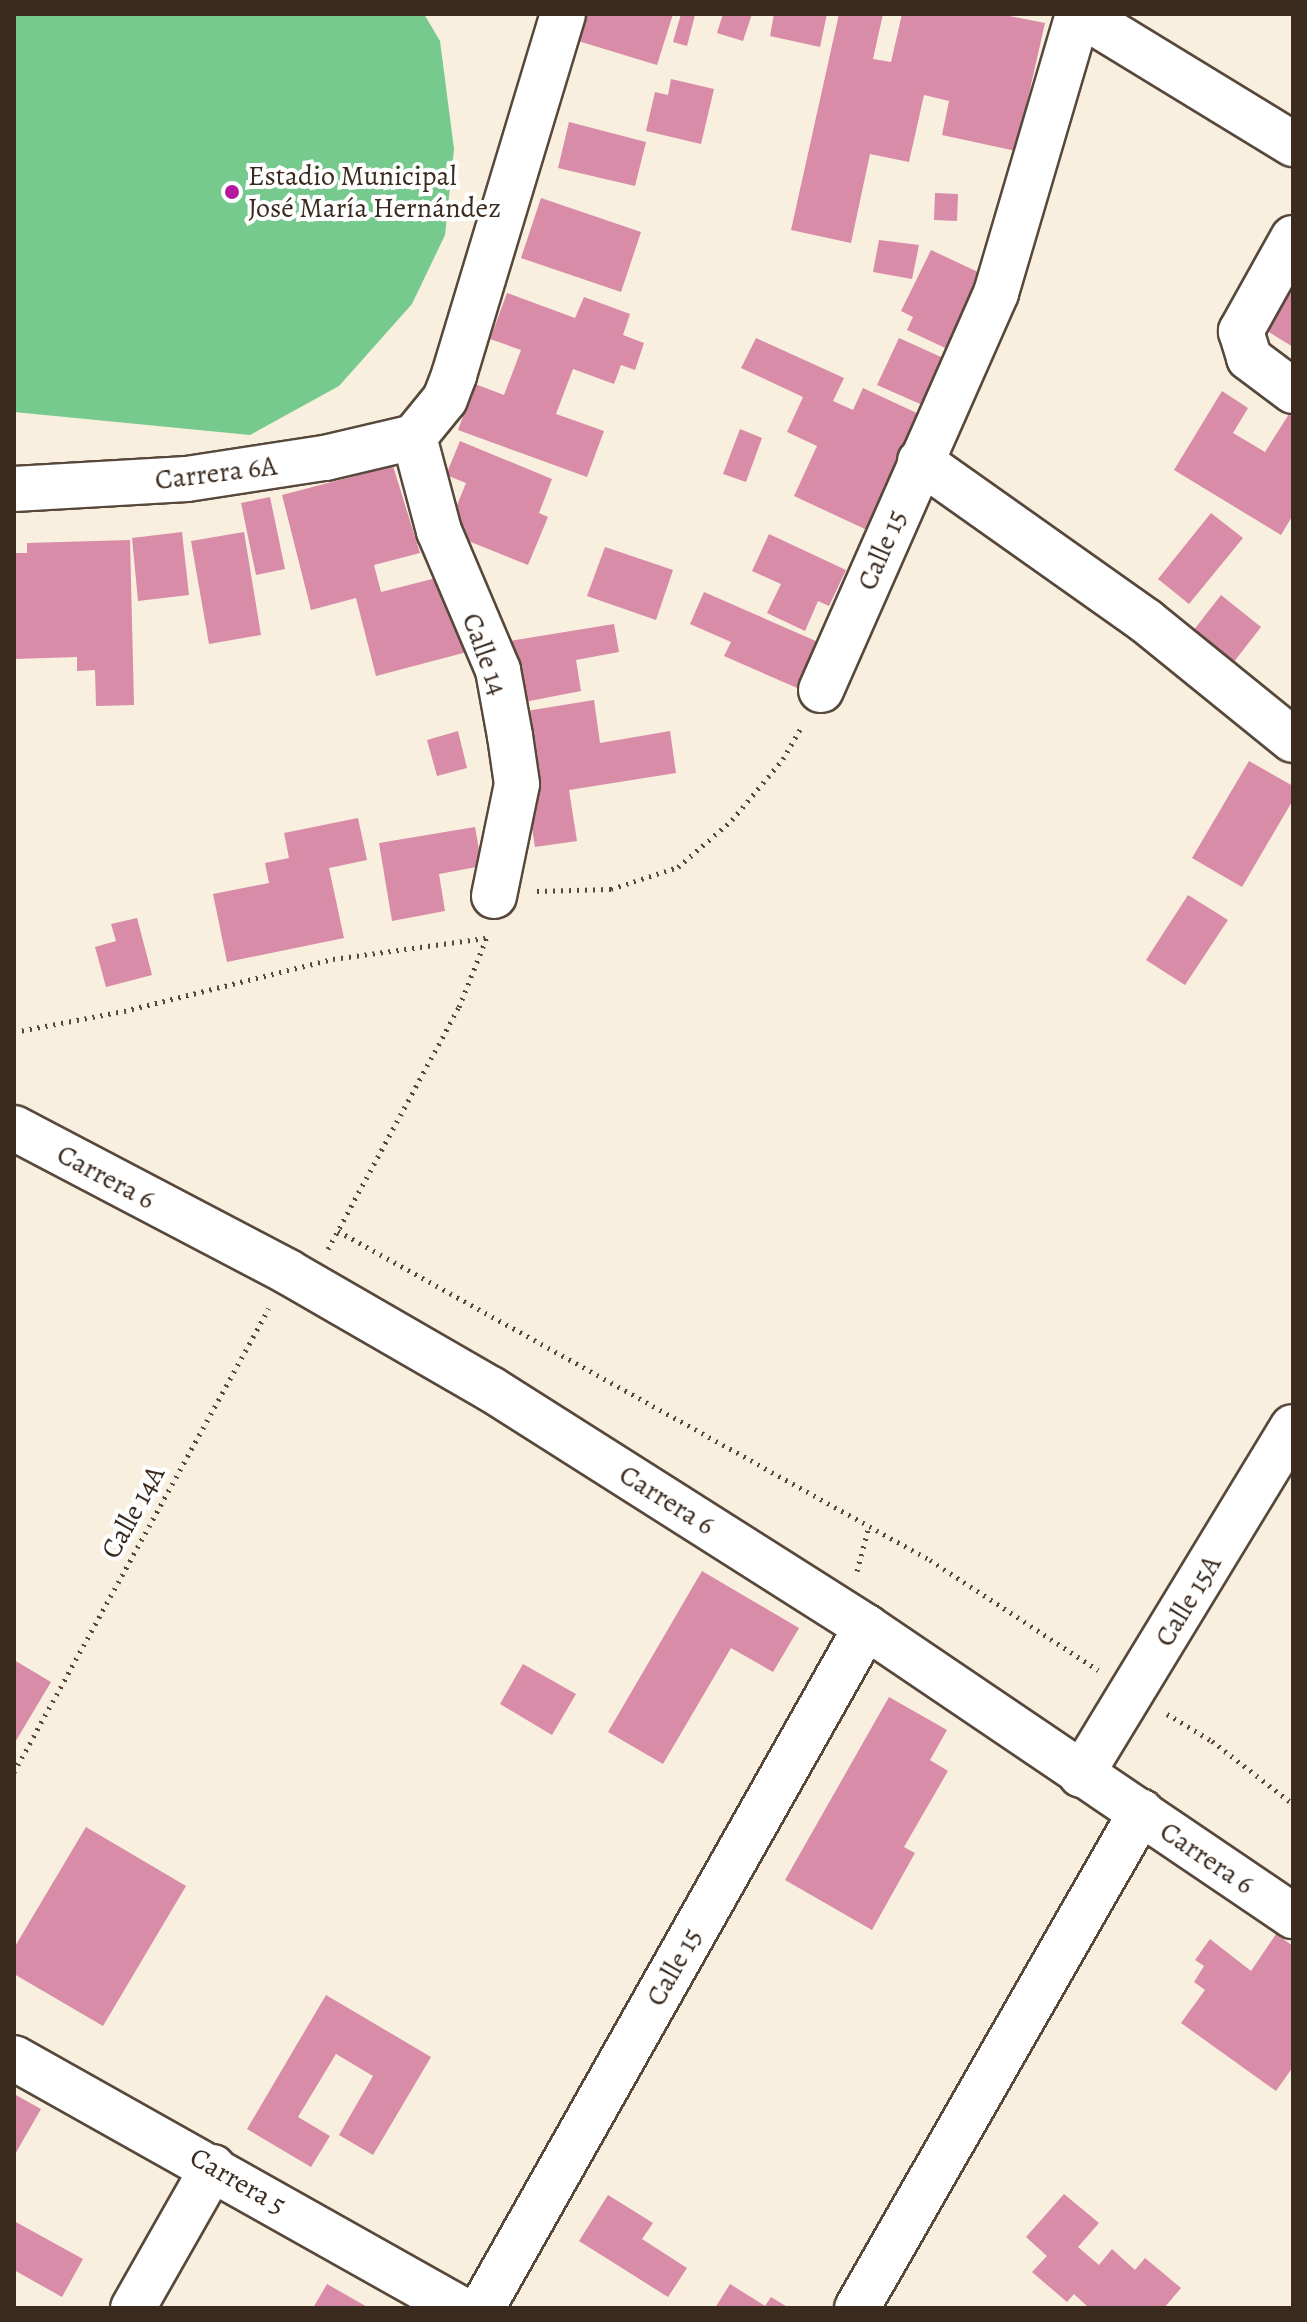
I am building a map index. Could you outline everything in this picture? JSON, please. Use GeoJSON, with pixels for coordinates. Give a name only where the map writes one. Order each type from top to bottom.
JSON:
{"type":"FeatureCollection","features":[{"type":"Feature","properties":{"kind":"street"},"geometry":{"type":"LineString","coordinates":[[414,437],[445,399],[454,375],[563,14]]}},
{"type":"Feature","properties":{"kind":"street"},"geometry":{"type":"LineString","coordinates":[[1079,14],[1122,24],[1293,144]]}},
{"type":"Feature","properties":{"kind":"street","name":"Calle 15"},"geometry":{"type":"LineString","coordinates":[[821,690],[1000,280],[1079,14]]}},
{"type":"Feature","properties":{"kind":"street"},"geometry":{"type":"LineString","coordinates":[[1293,238],[1241,331],[1249,358],[1293,391]]}},
{"type":"Feature","properties":{"kind":"street","name":"Carrera 6A"},"geometry":{"type":"LineString","coordinates":[[14,489],[187,479],[325,458],[414,437]]}},
{"type":"Feature","properties":{"kind":"street","name":"Calle 14"},"geometry":{"type":"LineString","coordinates":[[414,437],[439,531],[498,670],[510,736],[517,784],[494,896]]}},
{"type":"Feature","properties":{"kind":"street"},"geometry":{"type":"LineString","coordinates":[[920,461],[1146,621],[1293,740]]}},
{"type":"Feature","properties":{"kind":"street","name":"Carrera 6"},"geometry":{"type":"LineString","coordinates":[[14,1128],[298,1278],[491,1389],[866,1627],[1293,1916]]}},
{"type":"Feature","properties":{"kind":"street","name":"Calle 15A"},"geometry":{"type":"LineString","coordinates":[[1081,1775],[1293,1427]]}},
{"type":"Feature","properties":{"kind":"street","name":"Calle 15"},"geometry":{"type":"LineString","coordinates":[[482,2308],[866,1627]]}},
{"type":"Feature","properties":{"kind":"street"},"geometry":{"type":"LineString","coordinates":[[857,2308],[1141,1812]]}},
{"type":"Feature","properties":{"kind":"street","name":"Carrera 5"},"geometry":{"type":"LineString","coordinates":[[14,2058],[213,2167],[459,2308]]}},
{"type":"Feature","properties":{"kind":"street"},"geometry":{"type":"LineString","coordinates":[[133,2308],[213,2167]]}},
{"type":"Feature","properties":{"kind":"path"},"geometry":{"type":"LineString","coordinates":[[298,1278],[338,1231],[459,1007],[487,938],[494,896],[611,889],[678,867],[732,820],[783,759],[821,690]]}},
{"type":"Feature","properties":{"kind":"path"},"geometry":{"type":"LineString","coordinates":[[14,1032],[124,1011],[333,959],[487,938]]}},
{"type":"Feature","properties":{"kind":"path"},"geometry":{"type":"LineString","coordinates":[[338,1231],[930,1560],[1132,1693],[1212,1741],[1293,1804]]}},
{"type":"Feature","properties":{"kind":"path","name":"Calle 14A"},"geometry":{"type":"LineString","coordinates":[[14,1772],[298,1278]]}},
{"type":"Feature","properties":{"kind":"green space","name":"Estadio Municipal José María Hernández"},"geometry":{"type":"Polygon","coordinates":[[[14,14],[424,14],[440,41],[454,149],[445,235],[412,304],[339,386],[250,435],[14,412],[14,14]]]}},
{"type":"Feature","properties":{"kind":"building"},"geometry":{"type":"Polygon","coordinates":[[[587,14],[673,14],[657,65],[578,41],[587,14]]]}},
{"type":"Feature","properties":{"kind":"building"},"geometry":{"type":"Polygon","coordinates":[[[681,14],[695,15],[687,46],[673,42],[681,14]]]}},
{"type":"Feature","properties":{"kind":"building"},"geometry":{"type":"Polygon","coordinates":[[[723,14],[752,14],[743,41],[717,33],[723,14]]]}},
{"type":"Feature","properties":{"kind":"building"},"geometry":{"type":"Polygon","coordinates":[[[774,14],[827,14],[820,47],[770,36],[774,14]]]}},
{"type":"Feature","properties":{"kind":"building"},"geometry":{"type":"Polygon","coordinates":[[[839,14],[883,14],[873,59],[891,62],[902,14],[999,14],[1045,23],[1016,151],[942,135],[949,101],[924,95],[909,162],[870,154],[851,243],[791,230],[839,14]]]}},
{"type":"Feature","properties":{"kind":"building"},"geometry":{"type":"Polygon","coordinates":[[[671,79],[714,89],[701,144],[646,131],[655,92],[668,95],[671,79]]]}},
{"type":"Feature","properties":{"kind":"building"},"geometry":{"type":"Polygon","coordinates":[[[569,122],[646,142],[635,186],[558,168],[569,122]]]}},
{"type":"Feature","properties":{"kind":"building"},"geometry":{"type":"Polygon","coordinates":[[[935,193],[958,194],[957,221],[934,220],[935,193]]]}},
{"type":"Feature","properties":{"kind":"building"},"geometry":{"type":"Polygon","coordinates":[[[541,198],[641,232],[621,292],[521,258],[541,198]]]}},
{"type":"Feature","properties":{"kind":"building"},"geometry":{"type":"Polygon","coordinates":[[[879,240],[919,245],[912,279],[873,272],[879,240]]]}},
{"type":"Feature","properties":{"kind":"building"},"geometry":{"type":"Polygon","coordinates":[[[931,250],[993,279],[958,354],[907,330],[913,317],[901,311],[931,250]]]}},
{"type":"Feature","properties":{"kind":"building"},"geometry":{"type":"Polygon","coordinates":[[[1293,259],[1293,347],[1254,323],[1293,259]]]}},
{"type":"Feature","properties":{"kind":"building"},"geometry":{"type":"Polygon","coordinates":[[[507,293],[575,318],[584,297],[630,314],[623,335],[644,343],[635,370],[621,365],[614,384],[573,369],[556,414],[604,431],[587,477],[458,430],[475,384],[504,395],[521,350],[490,339],[507,293]]]}},
{"type":"Feature","properties":{"kind":"building"},"geometry":{"type":"Polygon","coordinates":[[[756,338],[844,378],[833,401],[853,410],[863,388],[921,415],[867,530],[794,496],[817,446],[787,432],[803,397],[741,368],[756,338]]]}},
{"type":"Feature","properties":{"kind":"building"},"geometry":{"type":"Polygon","coordinates":[[[899,338],[950,361],[927,407],[877,385],[899,338]]]}},
{"type":"Feature","properties":{"kind":"building"},"geometry":{"type":"Polygon","coordinates":[[[1222,391],[1248,408],[1233,433],[1265,452],[1289,414],[1293,417],[1293,515],[1281,535],[1174,470],[1222,391]]]}},
{"type":"Feature","properties":{"kind":"building"},"geometry":{"type":"Polygon","coordinates":[[[740,429],[762,438],[746,482],[723,474],[740,429]]]}},
{"type":"Feature","properties":{"kind":"building"},"geometry":{"type":"Polygon","coordinates":[[[460,441],[552,479],[539,513],[548,517],[528,565],[446,532],[466,483],[446,475],[460,441]]]}},
{"type":"Feature","properties":{"kind":"building"},"geometry":{"type":"Polygon","coordinates":[[[393,466],[420,553],[374,565],[381,592],[448,575],[467,652],[376,676],[356,598],[311,610],[282,495],[393,466]]]}},
{"type":"Feature","properties":{"kind":"building"},"geometry":{"type":"Polygon","coordinates":[[[270,497],[285,569],[256,575],[241,503],[270,497]]]}},
{"type":"Feature","properties":{"kind":"building"},"geometry":{"type":"Polygon","coordinates":[[[1211,513],[1243,538],[1189,604],[1158,579],[1211,513]]]}},
{"type":"Feature","properties":{"kind":"building"},"geometry":{"type":"Polygon","coordinates":[[[182,532],[189,595],[138,601],[132,538],[182,532]]]}},
{"type":"Feature","properties":{"kind":"building"},"geometry":{"type":"Polygon","coordinates":[[[244,532],[261,635],[209,644],[191,541],[244,532]]]}},
{"type":"Feature","properties":{"kind":"building"},"geometry":{"type":"Polygon","coordinates":[[[769,534],[846,570],[829,606],[818,601],[805,631],[767,613],[781,584],[752,571],[769,534]]]}},
{"type":"Feature","properties":{"kind":"building"},"geometry":{"type":"Polygon","coordinates":[[[130,540],[134,705],[96,706],[95,670],[77,671],[77,657],[14,659],[14,553],[27,553],[27,543],[130,540]]]}},
{"type":"Feature","properties":{"kind":"building"},"geometry":{"type":"Polygon","coordinates":[[[605,547],[673,570],[656,620],[587,596],[605,547]]]}},
{"type":"Feature","properties":{"kind":"building"},"geometry":{"type":"Polygon","coordinates":[[[704,592],[825,645],[804,691],[724,656],[731,642],[690,624],[704,592]]]}},
{"type":"Feature","properties":{"kind":"building"},"geometry":{"type":"Polygon","coordinates":[[[1221,595],[1261,627],[1233,663],[1193,631],[1221,595]]]}},
{"type":"Feature","properties":{"kind":"building"},"geometry":{"type":"Polygon","coordinates":[[[614,624],[619,652],[576,660],[581,691],[514,704],[503,642],[614,624]]]}},
{"type":"Feature","properties":{"kind":"building"},"geometry":{"type":"Polygon","coordinates":[[[594,700],[600,743],[670,731],[676,773],[569,790],[577,841],[535,847],[514,713],[594,700]]]}},
{"type":"Feature","properties":{"kind":"building"},"geometry":{"type":"Polygon","coordinates":[[[458,731],[467,768],[437,776],[427,740],[458,731]]]}},
{"type":"Feature","properties":{"kind":"building"},"geometry":{"type":"Polygon","coordinates":[[[1249,761],[1293,786],[1293,800],[1242,887],[1192,858],[1249,761]]]}},
{"type":"Feature","properties":{"kind":"building"},"geometry":{"type":"Polygon","coordinates":[[[358,818],[367,860],[329,868],[344,938],[227,962],[213,894],[269,883],[265,863],[289,858],[284,833],[358,818]]]}},
{"type":"Feature","properties":{"kind":"building"},"geometry":{"type":"Polygon","coordinates":[[[475,827],[482,866],[439,874],[445,911],[392,921],[379,843],[475,827]]]}},
{"type":"Feature","properties":{"kind":"building"},"geometry":{"type":"Polygon","coordinates":[[[1188,895],[1228,920],[1185,985],[1146,960],[1188,895]]]}},
{"type":"Feature","properties":{"kind":"building"},"geometry":{"type":"Polygon","coordinates":[[[137,918],[152,975],[106,987],[95,947],[116,941],[111,924],[137,918]]]}},
{"type":"Feature","properties":{"kind":"building"},"geometry":{"type":"Polygon","coordinates":[[[702,1571],[799,1628],[773,1672],[731,1648],[663,1764],[608,1732],[702,1571]]]}},
{"type":"Feature","properties":{"kind":"building"},"geometry":{"type":"Polygon","coordinates":[[[14,1660],[51,1682],[14,1744],[14,1660]]]}},
{"type":"Feature","properties":{"kind":"building"},"geometry":{"type":"Polygon","coordinates":[[[523,1664],[576,1694],[552,1735],[500,1704],[523,1664]]]}},
{"type":"Feature","properties":{"kind":"building"},"geometry":{"type":"Polygon","coordinates":[[[889,1697],[947,1730],[930,1760],[948,1771],[904,1847],[915,1853],[872,1930],[785,1880],[889,1697]]]}},
{"type":"Feature","properties":{"kind":"building"},"geometry":{"type":"Polygon","coordinates":[[[86,1827],[186,1886],[103,2026],[14,1974],[14,1948],[86,1827]]]}},
{"type":"Feature","properties":{"kind":"building"},"geometry":{"type":"Polygon","coordinates":[[[1276,1934],[1293,1946],[1293,2067],[1276,2091],[1181,2023],[1205,1990],[1194,1982],[1204,1966],[1195,1960],[1210,1939],[1251,1971],[1276,1934]]]}},
{"type":"Feature","properties":{"kind":"building"},"geometry":{"type":"Polygon","coordinates":[[[326,1995],[431,2057],[373,2155],[339,2135],[373,2076],[336,2054],[298,2117],[330,2136],[311,2167],[247,2129],[326,1995]]]}},
{"type":"Feature","properties":{"kind":"building"},"geometry":{"type":"Polygon","coordinates":[[[14,2094],[41,2109],[14,2156],[14,2094]]]}},
{"type":"Feature","properties":{"kind":"building"},"geometry":{"type":"Polygon","coordinates":[[[1064,2194],[1099,2223],[1078,2247],[1099,2265],[1112,2249],[1135,2270],[1145,2258],[1181,2288],[1164,2308],[1089,2308],[1074,2294],[1067,2302],[1032,2272],[1047,2256],[1026,2237],[1064,2194]]]}},
{"type":"Feature","properties":{"kind":"building"},"geometry":{"type":"Polygon","coordinates":[[[608,2195],[653,2223],[642,2239],[687,2268],[668,2297],[579,2241],[608,2195]]]}},
{"type":"Feature","properties":{"kind":"building"},"geometry":{"type":"Polygon","coordinates":[[[14,2221],[83,2259],[62,2297],[14,2270],[14,2221]]]}},
{"type":"Feature","properties":{"kind":"building"},"geometry":{"type":"Polygon","coordinates":[[[327,2284],[369,2308],[313,2308],[327,2284]]]}},
{"type":"Feature","properties":{"kind":"building"},"geometry":{"type":"Polygon","coordinates":[[[730,2284],[765,2306],[771,2297],[789,2308],[715,2308],[730,2284]]]}},
{"type":"Feature","properties":{"kind":"place","name":"Estadio Municipal José María Hernández"},"geometry":{"type":"Point","coordinates":[232,192]}}]}
